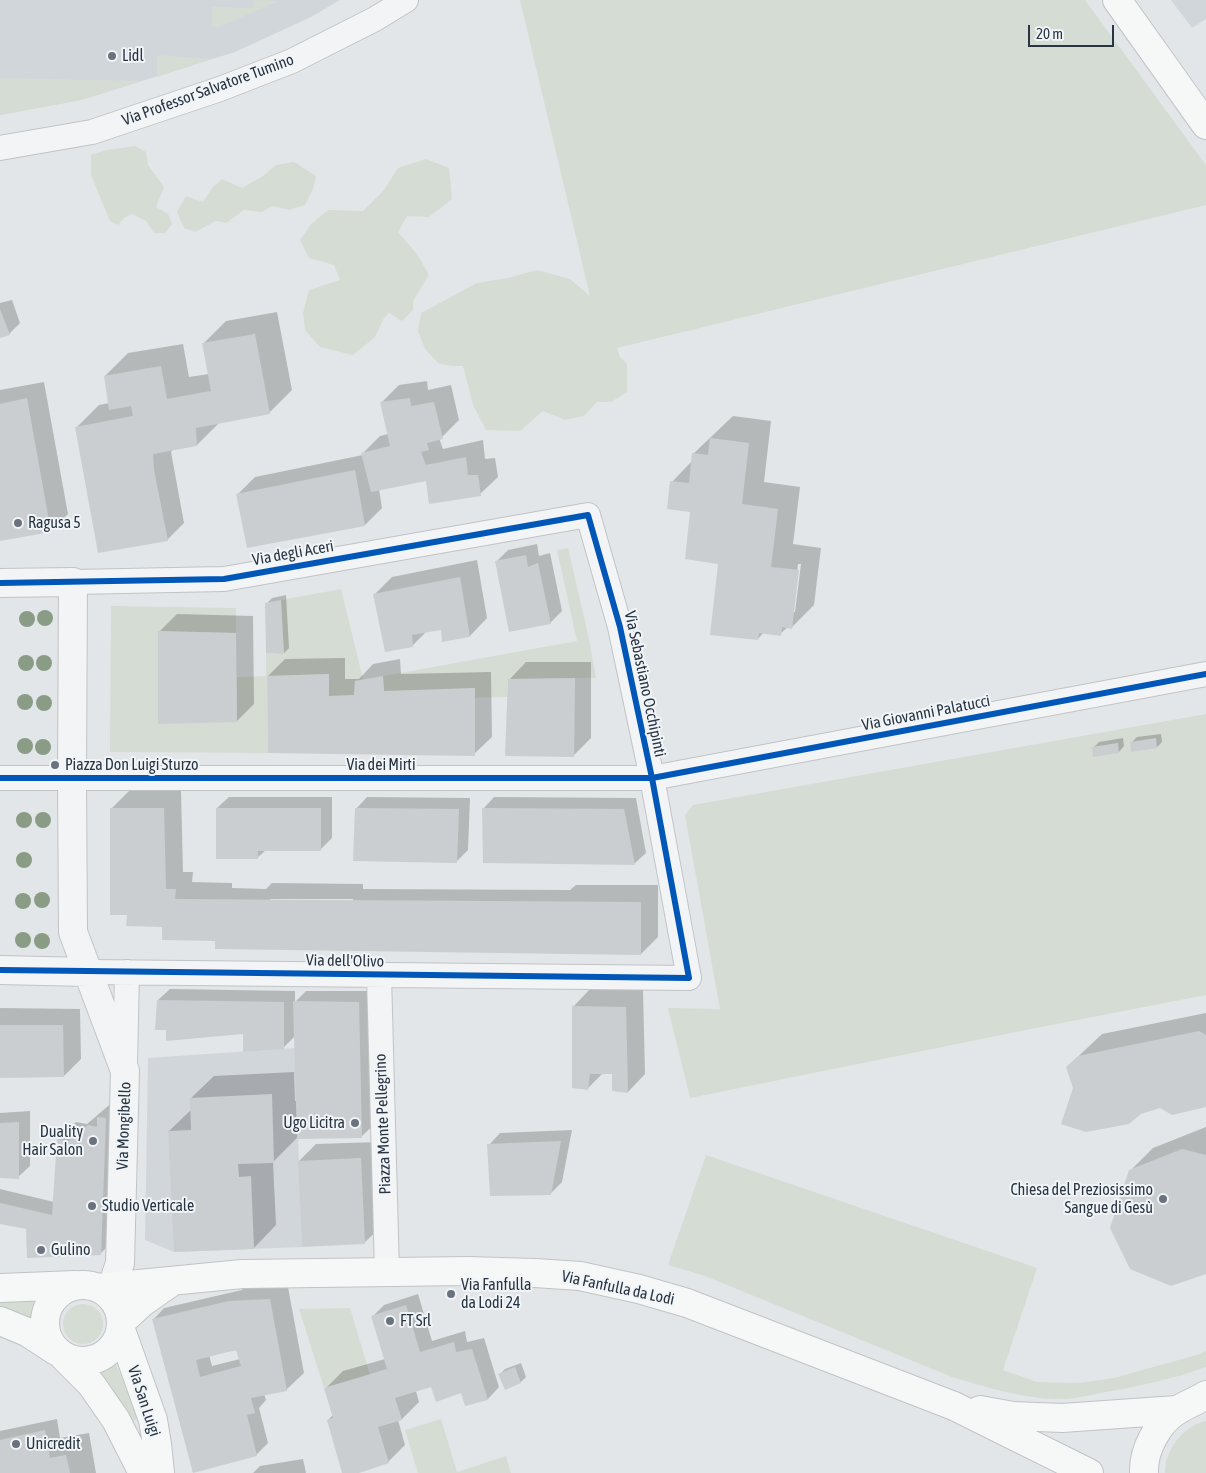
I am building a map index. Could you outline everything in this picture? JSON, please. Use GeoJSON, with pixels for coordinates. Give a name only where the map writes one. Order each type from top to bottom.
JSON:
{"type":"FeatureCollection","features":[{"type":"Feature","properties":{"kind":"main road"},"geometry":{"type":"LineString","coordinates":[[1117,0],[1206,125]]}},
{"type":"Feature","properties":{"kind":"main road"},"geometry":{"type":"LineString","coordinates":[[1140,0],[1206,94]]}},
{"type":"Feature","properties":{"kind":"main road","name":"Via Fanfulla da Lodi"},"geometry":{"type":"LineString","coordinates":[[96,1286],[242,1274],[468,1271],[580,1276],[687,1303],[954,1406]]}},
{"type":"Feature","properties":{"kind":"main road"},"geometry":{"type":"LineString","coordinates":[[0,1321],[27,1332],[60,1354],[73,1360],[85,1362],[106,1354],[114,1345],[121,1326],[143,1302],[173,1280]]}},
{"type":"Feature","properties":{"kind":"main road"},"geometry":{"type":"LineString","coordinates":[[60,1354],[50,1343],[45,1333],[46,1311],[51,1301],[58,1293],[68,1287],[96,1286]]}},
{"type":"Feature","properties":{"kind":"main road"},"geometry":{"type":"LineString","coordinates":[[0,1288],[96,1286],[114,1301],[121,1326]]}},
{"type":"Feature","properties":{"kind":"main road","name":"Via San Luigi"},"geometry":{"type":"LineString","coordinates":[[121,1326],[153,1420],[160,1473]]}},
{"type":"Feature","properties":{"kind":"main road","name":"Via San Luigi"},"geometry":{"type":"LineString","coordinates":[[60,1354],[91,1384],[116,1420],[143,1473]]}},
{"type":"Feature","properties":{"kind":"main road"},"geometry":{"type":"LineString","coordinates":[[954,1406],[1013,1416],[1062,1418],[1197,1401]]}},
{"type":"Feature","properties":{"kind":"main road"},"geometry":{"type":"LineString","coordinates":[[1144,1473],[1149,1446],[1160,1426],[1197,1401]]}},
{"type":"Feature","properties":{"kind":"main road"},"geometry":{"type":"LineString","coordinates":[[954,1406],[1089,1473]]}},
{"type":"Feature","properties":{"kind":"street","name":"Via Professor Salvatore Tumino"},"geometry":{"type":"LineString","coordinates":[[0,148],[92,132],[220,89],[292,60],[375,19],[406,0]]}},
{"type":"Feature","properties":{"kind":"street","name":"Via degli Aceri"},"geometry":{"type":"LineString","coordinates":[[0,583],[224,579],[588,515]]}},
{"type":"Feature","properties":{"kind":"street","name":"Via Sebastiano Occhipinti"},"geometry":{"type":"LineString","coordinates":[[588,515],[620,627],[652,778],[689,978]]}},
{"type":"Feature","properties":{"kind":"street","name":"Via Mongibello"},"geometry":{"type":"LineString","coordinates":[[73,582],[73,932],[125,1071],[120,1263],[96,1286]]}},
{"type":"Feature","properties":{"kind":"street","name":"Via Giovanni Palatucci"},"geometry":{"type":"LineString","coordinates":[[652,778],[1206,674]]}},
{"type":"Feature","properties":{"kind":"street","name":"Via dei Mirti"},"geometry":{"type":"LineString","coordinates":[[0,778],[652,778]]}},
{"type":"Feature","properties":{"kind":"street","name":"Via dell'Olivo"},"geometry":{"type":"LineString","coordinates":[[0,970],[689,978]]}},
{"type":"Feature","properties":{"kind":"street"},"geometry":{"type":"LineString","coordinates":[[125,1071],[127,972]]}},
{"type":"Feature","properties":{"kind":"street","name":"Piazza Monte Pellegrino"},"geometry":{"type":"LineString","coordinates":[[379,975],[387,1273]]}},
{"type":"Feature","properties":{"kind":"shaded area","name":"Lidl"},"geometry":{"type":"Polygon","coordinates":[[[0,0],[340,0],[311,17],[235,52],[81,100],[0,115],[0,0]]]}},
{"type":"Feature","properties":{"kind":"shaded area"},"geometry":{"type":"Polygon","coordinates":[[[254,0],[279,1],[219,27],[212,26],[212,7],[253,8],[254,0]]]}},
{"type":"Feature","properties":{"kind":"shaded area"},"geometry":{"type":"Polygon","coordinates":[[[520,0],[1085,0],[1206,165],[1206,205],[617,348],[620,357],[627,364],[627,392],[611,402],[597,402],[584,416],[565,420],[543,411],[520,431],[486,430],[473,405],[463,366],[438,363],[425,349],[418,331],[421,313],[477,283],[508,278],[537,270],[570,279],[590,296],[520,0]]]}},
{"type":"Feature","properties":{"kind":"shaded area"},"geometry":{"type":"Polygon","coordinates":[[[1171,0],[1206,0],[1206,19],[1192,28],[1171,0]]]}},
{"type":"Feature","properties":{"kind":"shaded area"},"geometry":{"type":"Polygon","coordinates":[[[157,55],[212,59],[157,77],[157,55]]]}},
{"type":"Feature","properties":{"kind":"shaded area"},"geometry":{"type":"Polygon","coordinates":[[[0,78],[142,81],[81,100],[0,115],[0,78]]]}},
{"type":"Feature","properties":{"kind":"shaded area"},"geometry":{"type":"Polygon","coordinates":[[[135,146],[146,152],[148,165],[164,187],[156,207],[168,214],[172,224],[165,233],[154,233],[146,221],[132,214],[124,218],[118,225],[110,221],[91,175],[91,155],[107,150],[135,146]]]}},
{"type":"Feature","properties":{"kind":"shaded area"},"geometry":{"type":"Polygon","coordinates":[[[426,159],[449,168],[452,199],[429,217],[407,216],[398,232],[417,254],[429,275],[413,301],[413,310],[402,321],[389,313],[384,318],[375,337],[353,355],[320,347],[305,330],[303,313],[309,290],[340,280],[334,265],[309,258],[300,240],[311,224],[328,210],[363,211],[384,190],[398,168],[426,159]]]}},
{"type":"Feature","properties":{"kind":"shaded area"},"geometry":{"type":"Polygon","coordinates":[[[294,162],[316,176],[313,189],[305,205],[289,210],[272,206],[262,212],[244,210],[226,223],[216,221],[195,232],[184,228],[177,212],[186,196],[203,202],[213,187],[222,179],[242,188],[263,176],[276,165],[294,162]]]}},
{"type":"Feature","properties":{"kind":"shaded area"},"geometry":{"type":"Polygon","coordinates":[[[568,548],[596,678],[508,679],[507,697],[475,698],[384,691],[383,676],[577,641],[557,550],[568,548]]]}},
{"type":"Feature","properties":{"kind":"shaded area"},"geometry":{"type":"Polygon","coordinates":[[[341,589],[363,679],[355,681],[354,695],[329,696],[328,674],[267,676],[268,753],[110,752],[111,606],[236,608],[236,633],[158,631],[158,723],[237,722],[237,677],[266,676],[266,653],[284,654],[281,600],[341,589]]]}},
{"type":"Feature","properties":{"kind":"shaded area"},"geometry":{"type":"Polygon","coordinates":[[[1206,714],[1206,995],[690,1098],[668,1008],[720,1009],[685,815],[693,805],[1206,714]]]}},
{"type":"Feature","properties":{"kind":"shaded area"},"geometry":{"type":"Polygon","coordinates":[[[295,1048],[302,1247],[174,1252],[145,1240],[148,1058],[295,1048]]]}},
{"type":"Feature","properties":{"kind":"shaded area"},"geometry":{"type":"Polygon","coordinates":[[[706,1155],[1037,1268],[1003,1370],[1037,1382],[1079,1383],[1114,1378],[1206,1351],[1206,1367],[1156,1382],[1075,1398],[1045,1398],[1018,1394],[952,1377],[705,1276],[668,1265],[706,1155]]]}},
{"type":"Feature","properties":{"kind":"shaded area"},"geometry":{"type":"Polygon","coordinates":[[[0,1297],[39,1297],[33,1320],[0,1307],[0,1297]]]}},
{"type":"Feature","properties":{"kind":"shaded area"},"geometry":{"type":"Polygon","coordinates":[[[83,1304],[97,1310],[103,1324],[97,1338],[83,1344],[69,1338],[63,1324],[69,1310],[83,1304]]]}},
{"type":"Feature","properties":{"kind":"shaded area"},"geometry":{"type":"Polygon","coordinates":[[[350,1308],[370,1375],[324,1388],[299,1309],[350,1308]]]}},
{"type":"Feature","properties":{"kind":"shaded area"},"geometry":{"type":"Polygon","coordinates":[[[116,1364],[138,1418],[131,1422],[100,1374],[116,1364]]]}},
{"type":"Feature","properties":{"kind":"shaded area"},"geometry":{"type":"Polygon","coordinates":[[[441,1419],[457,1472],[506,1456],[511,1473],[418,1473],[405,1430],[441,1419]]]}},
{"type":"Feature","properties":{"kind":"shaded area"},"geometry":{"type":"Polygon","coordinates":[[[1206,1421],[1206,1473],[1165,1473],[1168,1456],[1177,1440],[1190,1428],[1206,1421]]]}},
{"type":"Feature","properties":{"kind":"building"},"geometry":{"type":"Polygon","coordinates":[[[0,309],[10,335],[0,338],[0,309]]]}},
{"type":"Feature","properties":{"kind":"building"},"geometry":{"type":"Polygon","coordinates":[[[255,334],[270,414],[196,428],[197,446],[153,454],[154,470],[168,541],[98,553],[75,427],[133,416],[131,406],[109,410],[104,376],[161,366],[167,399],[211,391],[202,343],[255,334]]]}},
{"type":"Feature","properties":{"kind":"building"},"geometry":{"type":"Polygon","coordinates":[[[27,398],[51,532],[0,541],[0,404],[27,398]]]}},
{"type":"Feature","properties":{"kind":"building"},"geometry":{"type":"Polygon","coordinates":[[[410,398],[411,406],[434,402],[443,439],[427,443],[429,450],[421,452],[426,465],[466,457],[468,475],[478,475],[481,496],[429,504],[426,481],[371,492],[361,453],[390,446],[380,402],[410,398]]]}},
{"type":"Feature","properties":{"kind":"building"},"geometry":{"type":"Polygon","coordinates":[[[710,438],[749,443],[742,504],[778,509],[771,567],[799,570],[792,629],[782,627],[781,636],[759,633],[758,640],[710,635],[718,564],[685,559],[690,512],[667,509],[670,481],[689,483],[692,453],[708,455],[710,438]]]}},
{"type":"Feature","properties":{"kind":"building"},"geometry":{"type":"Polygon","coordinates":[[[355,470],[365,526],[247,548],[236,494],[355,470]]]}},
{"type":"Feature","properties":{"kind":"building"},"geometry":{"type":"Polygon","coordinates":[[[526,555],[528,567],[538,563],[551,624],[509,632],[495,561],[526,555]]]}},
{"type":"Feature","properties":{"kind":"building"},"geometry":{"type":"Polygon","coordinates":[[[460,577],[470,637],[442,642],[441,630],[412,635],[413,647],[385,652],[373,594],[460,577]]]}},
{"type":"Feature","properties":{"kind":"building"},"geometry":{"type":"Polygon","coordinates":[[[281,600],[284,654],[266,653],[265,603],[281,600]]]}},
{"type":"Feature","properties":{"kind":"building"},"geometry":{"type":"Polygon","coordinates":[[[158,631],[236,633],[237,722],[158,724],[158,631]]]}},
{"type":"Feature","properties":{"kind":"building"},"geometry":{"type":"Polygon","coordinates":[[[329,674],[329,696],[354,695],[355,681],[383,676],[384,691],[475,688],[475,756],[268,753],[267,676],[329,674]]]}},
{"type":"Feature","properties":{"kind":"building"},"geometry":{"type":"Polygon","coordinates":[[[575,678],[574,757],[505,756],[508,679],[575,678]]]}},
{"type":"Feature","properties":{"kind":"building"},"geometry":{"type":"Polygon","coordinates":[[[1156,738],[1157,748],[1131,752],[1130,742],[1156,738]]]}},
{"type":"Feature","properties":{"kind":"building"},"geometry":{"type":"Polygon","coordinates":[[[1118,743],[1119,753],[1093,757],[1092,747],[1118,743]]]}},
{"type":"Feature","properties":{"kind":"building"},"geometry":{"type":"Polygon","coordinates":[[[110,808],[164,808],[166,889],[176,889],[175,899],[641,902],[641,955],[215,949],[215,941],[162,940],[162,927],[126,926],[127,915],[110,915],[110,808]]]}},
{"type":"Feature","properties":{"kind":"building"},"geometry":{"type":"Polygon","coordinates":[[[216,808],[321,808],[321,851],[258,851],[258,859],[216,859],[216,808]]]}},
{"type":"Feature","properties":{"kind":"building"},"geometry":{"type":"Polygon","coordinates":[[[355,808],[459,809],[457,863],[353,861],[355,808]]]}},
{"type":"Feature","properties":{"kind":"building"},"geometry":{"type":"Polygon","coordinates":[[[482,808],[624,809],[635,865],[483,863],[482,808]]]}},
{"type":"Feature","properties":{"kind":"building"},"geometry":{"type":"Polygon","coordinates":[[[157,1000],[284,1002],[284,1049],[243,1052],[243,1034],[166,1041],[166,1030],[155,1030],[157,1000]]]}},
{"type":"Feature","properties":{"kind":"building"},"geometry":{"type":"Polygon","coordinates":[[[293,1001],[359,1002],[362,1138],[297,1139],[293,1001]]]}},
{"type":"Feature","properties":{"kind":"building"},"geometry":{"type":"Polygon","coordinates":[[[572,1006],[626,1007],[628,1093],[612,1091],[612,1074],[590,1074],[588,1090],[572,1088],[572,1006]]]}},
{"type":"Feature","properties":{"kind":"building"},"geometry":{"type":"Polygon","coordinates":[[[0,1025],[63,1025],[64,1077],[0,1078],[0,1025]]]}},
{"type":"Feature","properties":{"kind":"building"},"geometry":{"type":"Polygon","coordinates":[[[1199,1031],[1206,1035],[1206,1107],[1172,1115],[1160,1108],[1141,1114],[1129,1124],[1086,1132],[1061,1124],[1073,1088],[1066,1067],[1078,1056],[1199,1031]]]}},
{"type":"Feature","properties":{"kind":"building"},"geometry":{"type":"Polygon","coordinates":[[[272,1094],[274,1163],[238,1164],[239,1177],[251,1176],[254,1249],[174,1252],[168,1131],[191,1130],[190,1098],[272,1094]]]}},
{"type":"Feature","properties":{"kind":"building"},"geometry":{"type":"Polygon","coordinates":[[[97,1117],[106,1118],[101,1255],[27,1258],[26,1229],[0,1224],[0,1203],[52,1215],[57,1139],[69,1141],[88,1125],[97,1127],[97,1117]]]}},
{"type":"Feature","properties":{"kind":"building"},"geometry":{"type":"Polygon","coordinates":[[[19,1122],[19,1179],[0,1178],[0,1123],[19,1122]]]}},
{"type":"Feature","properties":{"kind":"building"},"geometry":{"type":"Polygon","coordinates":[[[561,1141],[551,1195],[490,1196],[487,1144],[561,1141]]]}},
{"type":"Feature","properties":{"kind":"building","name":"Chiesa del Preziosissimo Sangue di Gesù"},"geometry":{"type":"Polygon","coordinates":[[[1182,1149],[1206,1155],[1206,1274],[1171,1286],[1130,1269],[1110,1228],[1129,1170],[1182,1149]]]}},
{"type":"Feature","properties":{"kind":"building"},"geometry":{"type":"Polygon","coordinates":[[[361,1158],[365,1244],[302,1247],[298,1161],[361,1158]]]}},
{"type":"Feature","properties":{"kind":"building"},"geometry":{"type":"Polygon","coordinates":[[[270,1299],[287,1391],[251,1398],[255,1413],[247,1415],[257,1456],[193,1473],[152,1319],[229,1301],[270,1299]],[[236,1350],[196,1360],[200,1377],[241,1366],[236,1350]]]}},
{"type":"Feature","properties":{"kind":"building"},"geometry":{"type":"Polygon","coordinates":[[[406,1305],[420,1352],[454,1342],[456,1352],[472,1349],[488,1400],[465,1406],[461,1393],[436,1402],[431,1387],[395,1398],[402,1420],[378,1427],[389,1463],[359,1473],[342,1473],[327,1420],[333,1418],[324,1388],[387,1369],[371,1316],[406,1305]]]}},
{"type":"Feature","properties":{"kind":"building"},"geometry":{"type":"Polygon","coordinates":[[[515,1367],[521,1383],[505,1390],[498,1374],[515,1367]]]}},
{"type":"Feature","properties":{"kind":"building"},"geometry":{"type":"Polygon","coordinates":[[[45,1430],[50,1458],[66,1455],[70,1473],[0,1473],[0,1440],[45,1430]]]}},
{"type":"Feature","properties":{"kind":"cycle path"},"geometry":{"type":"LineString","coordinates":[[0,583],[224,579],[588,515],[620,627],[652,778],[689,978],[0,970]]}},
{"type":"Feature","properties":{"kind":"cycle path"},"geometry":{"type":"LineString","coordinates":[[0,778],[652,778],[1206,674]]}},
{"type":"Feature","properties":{"kind":"place","name":"Lidl"},"geometry":{"type":"Point","coordinates":[112,56]}},
{"type":"Feature","properties":{"kind":"place","name":"Ragusa 5"},"geometry":{"type":"Point","coordinates":[18,523]}},
{"type":"Feature","properties":{"kind":"place","name":"Piazza Don Luigi Sturzo"},"geometry":{"type":"Point","coordinates":[55,765]}},
{"type":"Feature","properties":{"kind":"place","name":"Ugo Licitra"},"geometry":{"type":"Point","coordinates":[355,1123]}},
{"type":"Feature","properties":{"kind":"place","name":"Duality Hair Salon"},"geometry":{"type":"Point","coordinates":[93,1141]}},
{"type":"Feature","properties":{"kind":"place","name":"Chiesa del Preziosissimo Sangue di Gesù"},"geometry":{"type":"Point","coordinates":[1163,1199]}},
{"type":"Feature","properties":{"kind":"place","name":"Studio Verticale"},"geometry":{"type":"Point","coordinates":[92,1206]}},
{"type":"Feature","properties":{"kind":"place","name":"Gulino"},"geometry":{"type":"Point","coordinates":[41,1250]}},
{"type":"Feature","properties":{"kind":"place","name":"Via Fanfulla da Lodi 24"},"geometry":{"type":"Point","coordinates":[451,1294]}},
{"type":"Feature","properties":{"kind":"place","name":"FT Srl"},"geometry":{"type":"Point","coordinates":[390,1321]}},
{"type":"Feature","properties":{"kind":"place","name":"Unicredit"},"geometry":{"type":"Point","coordinates":[16,1444]}}]}
